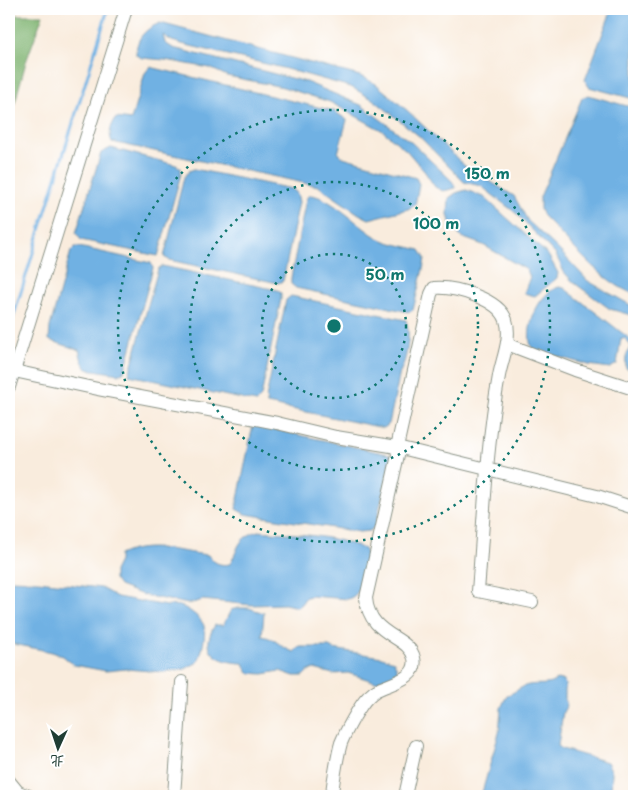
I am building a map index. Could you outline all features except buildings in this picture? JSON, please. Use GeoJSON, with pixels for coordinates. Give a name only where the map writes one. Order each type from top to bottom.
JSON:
{"type":"FeatureCollection","features":[{"type":"Feature","properties":{"kind":"street"},"geometry":{"type":"LineString","coordinates":[[9,387],[126,9]]}},
{"type":"Feature","properties":{"kind":"street"},"geometry":{"type":"LineString","coordinates":[[332,796],[342,743],[366,699],[377,690],[398,682],[408,675],[414,667],[414,657],[409,648],[377,625],[371,618],[366,607],[366,598],[398,456],[397,447],[431,294],[434,288],[444,287],[486,300],[500,310],[507,326],[507,344],[496,388],[486,469],[478,591],[532,602]]}},
{"type":"Feature","properties":{"kind":"street"},"geometry":{"type":"LineString","coordinates":[[507,344],[575,370],[634,389]]}},
{"type":"Feature","properties":{"kind":"street"},"geometry":{"type":"LineString","coordinates":[[14,371],[98,390],[277,423],[336,437],[397,447],[597,496],[634,508]]}},
{"type":"Feature","properties":{"kind":"street"},"geometry":{"type":"LineString","coordinates":[[174,796],[182,682]]}},
{"type":"Feature","properties":{"kind":"street"},"geometry":{"type":"LineString","coordinates":[[405,796],[416,746]]}},
{"type":"Feature","properties":{"kind":"street"},"geometry":{"type":"LineString","coordinates":[[9,781],[18,792],[30,796]]}},
{"type":"Feature","properties":{"kind":"green space"},"geometry":{"type":"Polygon","coordinates":[[[9,15],[43,15],[26,62],[14,106],[9,105],[9,15]]]}},
{"type":"Feature","properties":{"kind":"water"},"geometry":{"type":"Polygon","coordinates":[[[612,9],[634,9],[634,99],[589,87],[585,80],[612,9]]]}},
{"type":"Feature","properties":{"kind":"water"},"geometry":{"type":"Polygon","coordinates":[[[160,23],[360,76],[376,84],[409,112],[466,167],[514,196],[528,221],[588,281],[634,307],[634,316],[610,309],[573,282],[564,272],[556,255],[517,214],[481,186],[464,182],[419,136],[374,100],[351,87],[279,67],[182,44],[172,41],[163,35],[165,43],[173,48],[306,82],[361,105],[411,142],[452,181],[456,188],[443,191],[435,187],[407,151],[383,131],[330,102],[283,87],[227,76],[210,68],[142,58],[136,55],[136,49],[142,35],[160,23]]]}},
{"type":"Feature","properties":{"kind":"water"},"geometry":{"type":"Polygon","coordinates":[[[150,67],[334,111],[347,120],[338,153],[343,157],[416,178],[419,184],[415,205],[408,209],[369,219],[318,186],[112,142],[110,133],[116,118],[131,120],[145,73],[150,67]]]}},
{"type":"Feature","properties":{"kind":"water"},"geometry":{"type":"Polygon","coordinates":[[[588,95],[634,108],[634,294],[598,271],[543,216],[540,209],[540,197],[582,98],[588,95]]]}},
{"type":"Feature","properties":{"kind":"water"},"geometry":{"type":"Polygon","coordinates":[[[111,148],[176,165],[181,168],[181,174],[158,256],[81,240],[76,233],[101,153],[111,148]]]}},
{"type":"Feature","properties":{"kind":"water"},"geometry":{"type":"Polygon","coordinates":[[[194,169],[292,189],[297,193],[299,202],[283,281],[278,283],[169,260],[164,257],[184,177],[189,171],[194,169]]]}},
{"type":"Feature","properties":{"kind":"water"},"geometry":{"type":"Polygon","coordinates":[[[466,190],[484,197],[548,255],[558,273],[557,278],[535,296],[524,293],[530,277],[527,270],[483,245],[461,237],[451,226],[448,214],[449,198],[456,193],[466,190]]]}},
{"type":"Feature","properties":{"kind":"water"},"geometry":{"type":"Polygon","coordinates":[[[309,195],[317,196],[334,205],[380,239],[420,250],[425,258],[413,310],[409,312],[296,288],[291,284],[306,199],[309,195]]]}},
{"type":"Feature","properties":{"kind":"water"},"geometry":{"type":"Polygon","coordinates":[[[75,247],[151,263],[153,268],[126,366],[120,374],[87,369],[82,361],[79,350],[49,340],[50,327],[71,251],[75,247]]]}},
{"type":"Feature","properties":{"kind":"water"},"geometry":{"type":"Polygon","coordinates":[[[162,266],[277,290],[281,293],[261,397],[256,402],[129,375],[158,269],[162,266]]]}},
{"type":"Feature","properties":{"kind":"water"},"geometry":{"type":"Polygon","coordinates":[[[559,287],[564,288],[634,342],[634,370],[626,368],[626,356],[631,346],[626,339],[621,338],[617,364],[610,368],[589,365],[533,350],[529,333],[534,314],[545,296],[551,290],[559,287]]]}},
{"type":"Feature","properties":{"kind":"water"},"geometry":{"type":"Polygon","coordinates":[[[291,296],[406,320],[408,339],[406,354],[400,372],[389,424],[384,428],[267,404],[266,398],[286,300],[291,296]]]}},
{"type":"Feature","properties":{"kind":"water"},"geometry":{"type":"Polygon","coordinates":[[[253,425],[392,455],[375,527],[369,531],[359,532],[245,514],[236,509],[253,425]]]}},
{"type":"Feature","properties":{"kind":"water"},"geometry":{"type":"Polygon","coordinates":[[[258,531],[339,540],[364,549],[369,560],[360,588],[357,593],[348,599],[311,596],[306,597],[297,607],[285,604],[251,605],[203,600],[188,604],[143,595],[119,586],[114,579],[114,571],[119,561],[119,555],[141,549],[152,548],[208,555],[218,563],[223,565],[230,564],[242,540],[258,531]]]}},
{"type":"Feature","properties":{"kind":"water"},"geometry":{"type":"Polygon","coordinates":[[[9,580],[38,581],[101,588],[117,597],[183,607],[201,620],[204,626],[203,644],[198,662],[185,669],[163,672],[126,669],[106,671],[74,665],[63,656],[52,652],[14,644],[9,641],[9,580]]]}},
{"type":"Feature","properties":{"kind":"water"},"geometry":{"type":"Polygon","coordinates":[[[249,608],[264,613],[262,636],[272,639],[289,650],[294,652],[299,647],[329,647],[382,657],[394,661],[399,675],[389,680],[381,679],[376,682],[348,673],[333,674],[314,669],[303,676],[294,676],[280,671],[263,674],[248,673],[244,663],[219,658],[210,649],[210,634],[215,625],[223,625],[231,610],[249,608]]]}},
{"type":"Feature","properties":{"kind":"water"},"geometry":{"type":"Polygon","coordinates":[[[557,679],[564,681],[567,705],[563,712],[558,746],[562,749],[607,762],[612,772],[611,796],[481,796],[499,733],[501,708],[507,695],[526,686],[547,684],[557,679]]]}},
{"type":"Feature","properties":{"kind":"waterway"},"geometry":{"type":"LineString","coordinates":[[9,331],[108,9]]}}]}
